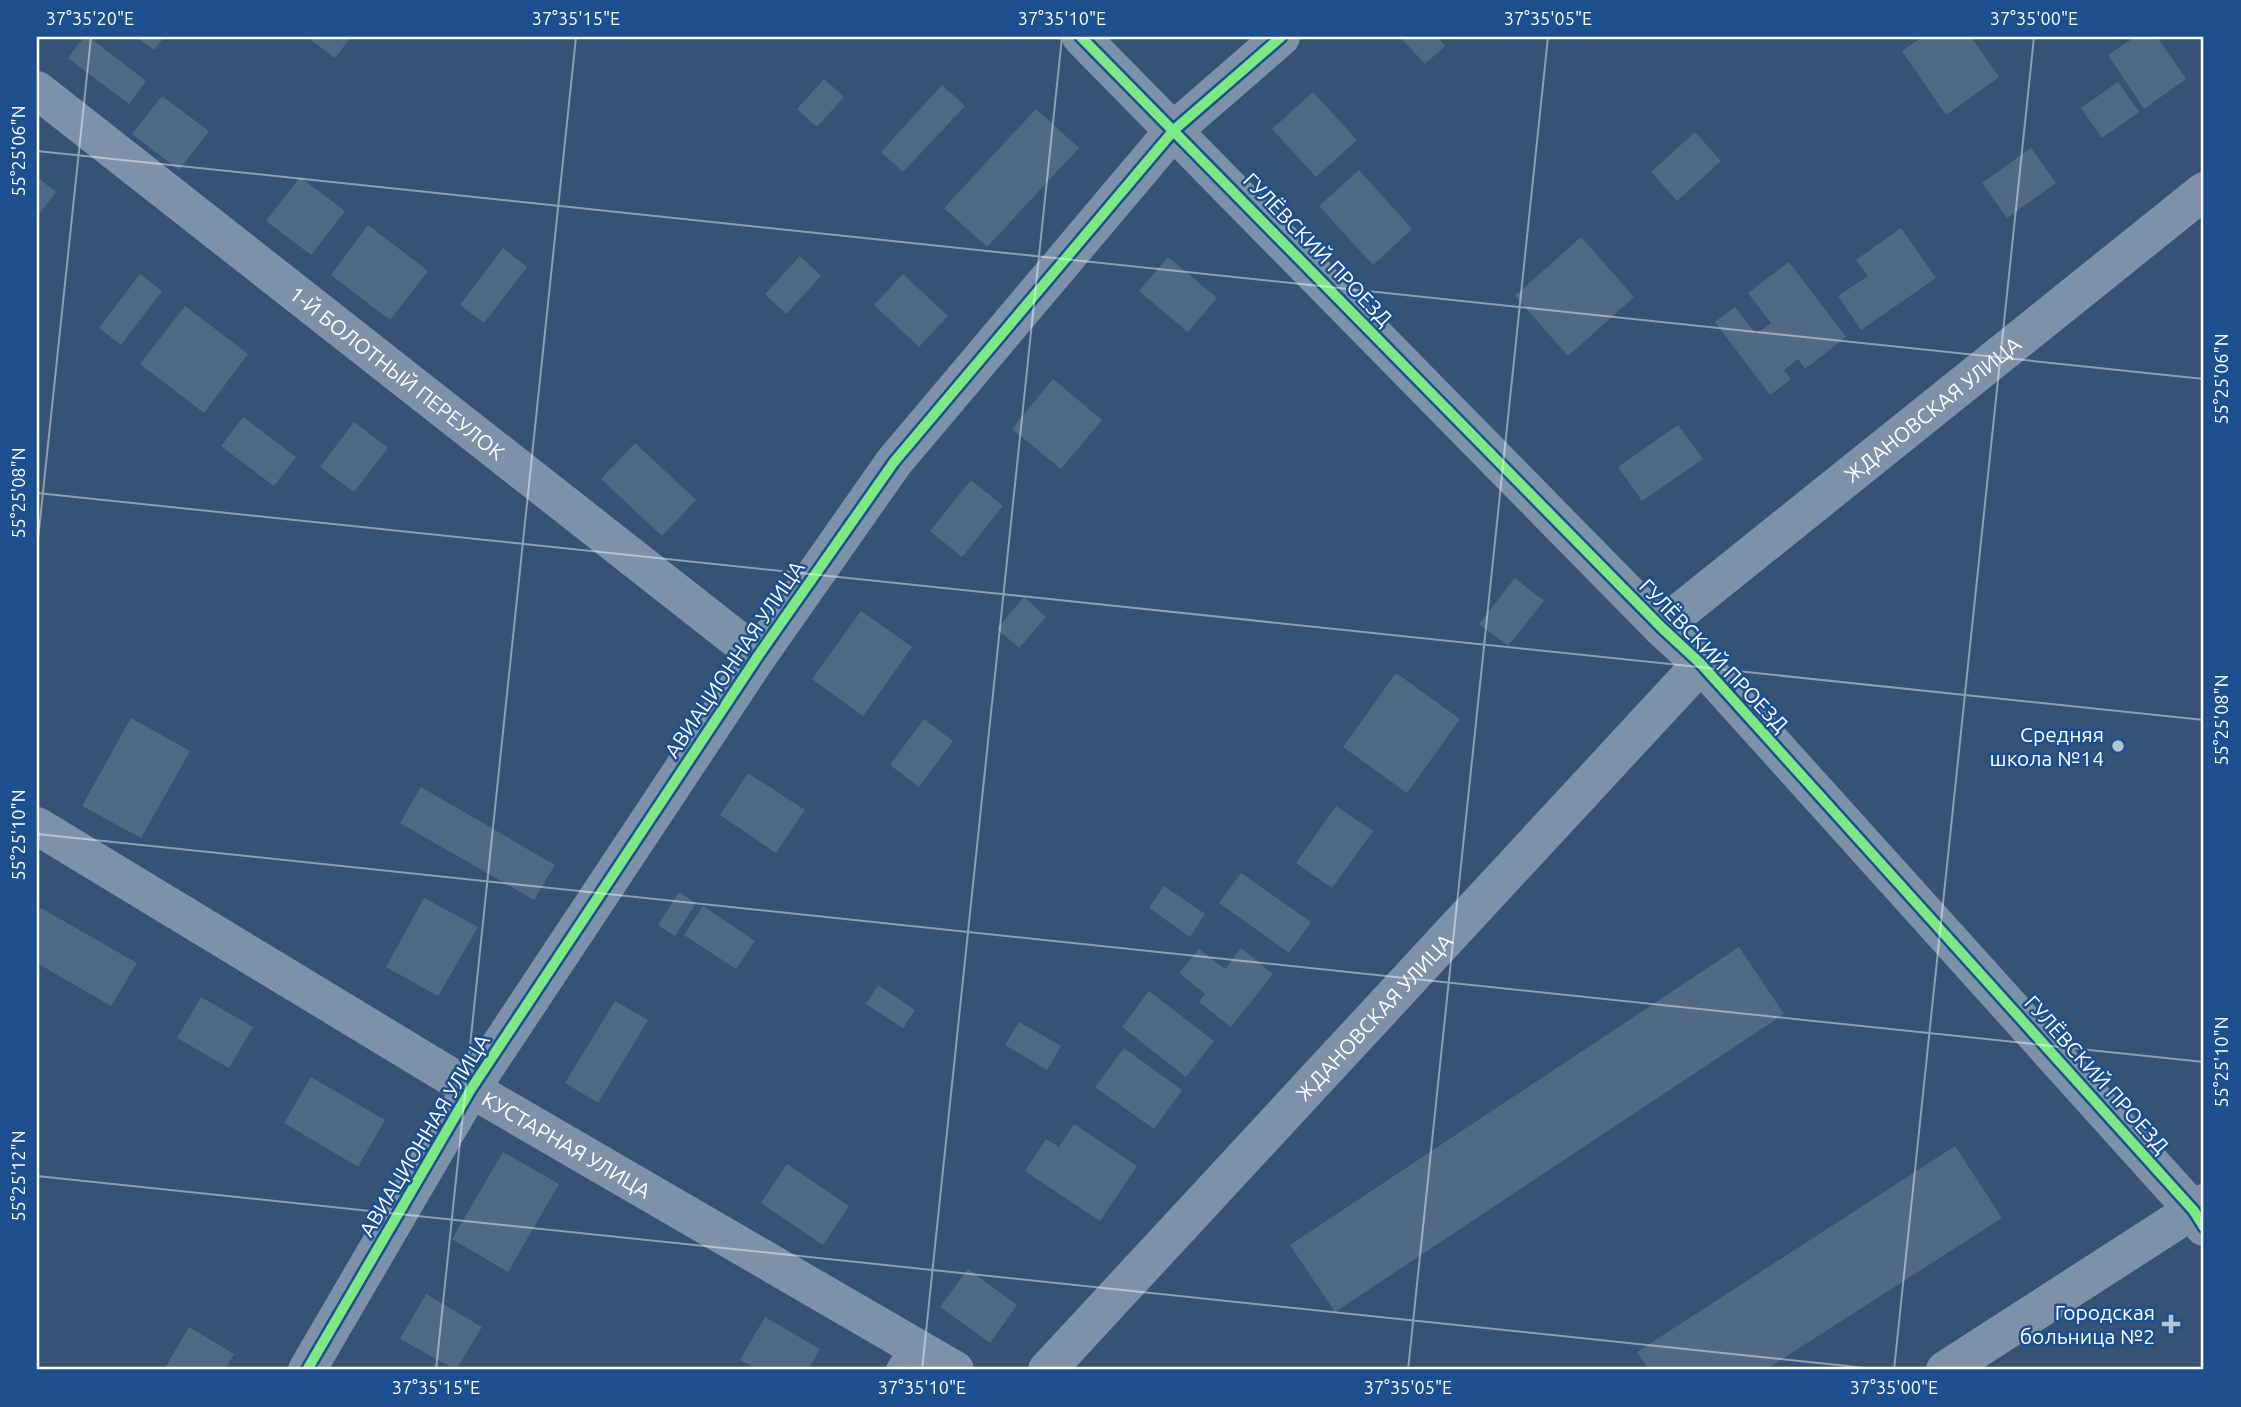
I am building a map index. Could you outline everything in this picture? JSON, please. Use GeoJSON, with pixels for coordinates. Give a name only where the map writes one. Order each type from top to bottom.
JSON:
{"type":"FeatureCollection","features":[{"type":"Feature","properties":{"kind":"street","name":"ГУЛЁВСКИЙ ПРОЕЗД"},"geometry":{"type":"LineString","coordinates":[[1081,37],[1701,664],[2201,1213]]}},
{"type":"Feature","properties":{"kind":"street","name":"АВИАЦИОННАЯ УЛИЦА"},"geometry":{"type":"LineString","coordinates":[[307,1370],[471,1089],[758,656],[894,462],[1174,130],[1281,37]]}},
{"type":"Feature","properties":{"kind":"street","name":"1-Й БОЛОТНЫЙ ПЕРЕУЛОК"},"geometry":{"type":"LineString","coordinates":[[37,90],[758,656]]}},
{"type":"Feature","properties":{"kind":"street","name":"ЖДАНОВСКАЯ УЛИЦА"},"geometry":{"type":"LineString","coordinates":[[1661,626],[2204,191]]}},
{"type":"Feature","properties":{"kind":"street","name":"ЖДАНОВСКАЯ УЛИЦА"},"geometry":{"type":"LineString","coordinates":[[1047,1370],[1701,664]]}},
{"type":"Feature","properties":{"kind":"street","name":"КУСТАРНАЯ УЛИЦА"},"geometry":{"type":"LineString","coordinates":[[37,826],[471,1089],[903,1358],[955,1370]]}},
{"type":"Feature","properties":{"kind":"street"},"geometry":{"type":"LineString","coordinates":[[1945,1370],[2201,1213]]}},
{"type":"Feature","properties":{"kind":"building"},"geometry":{"type":"Polygon","coordinates":[[[84,37],[89,37],[146,81],[129,104],[68,58],[84,37]]]}},
{"type":"Feature","properties":{"kind":"building"},"geometry":{"type":"Polygon","coordinates":[[[136,37],[164,37],[154,50],[136,37]]]}},
{"type":"Feature","properties":{"kind":"building"},"geometry":{"type":"Polygon","coordinates":[[[307,37],[351,37],[335,58],[307,37]]]}},
{"type":"Feature","properties":{"kind":"building"},"geometry":{"type":"Polygon","coordinates":[[[1400,37],[1438,37],[1445,46],[1425,64],[1400,37]]]}},
{"type":"Feature","properties":{"kind":"building"},"geometry":{"type":"Polygon","coordinates":[[[1922,37],[1971,37],[1999,77],[1946,115],[1902,51],[1922,37]]]}},
{"type":"Feature","properties":{"kind":"building"},"geometry":{"type":"Polygon","coordinates":[[[2135,37],[2157,37],[2186,79],[2144,109],[2108,55],[2135,37]]]}},
{"type":"Feature","properties":{"kind":"building"},"geometry":{"type":"Polygon","coordinates":[[[824,79],[844,97],[817,127],[797,109],[824,79]]]}},
{"type":"Feature","properties":{"kind":"building"},"geometry":{"type":"Polygon","coordinates":[[[2118,82],[2139,112],[2102,138],[2081,108],[2118,82]]]}},
{"type":"Feature","properties":{"kind":"building"},"geometry":{"type":"Polygon","coordinates":[[[942,85],[965,106],[903,172],[881,152],[942,85]]]}},
{"type":"Feature","properties":{"kind":"building"},"geometry":{"type":"Polygon","coordinates":[[[1313,92],[1357,140],[1316,177],[1272,129],[1313,92]]]}},
{"type":"Feature","properties":{"kind":"building"},"geometry":{"type":"Polygon","coordinates":[[[162,96],[209,131],[179,170],[132,134],[162,96]]]}},
{"type":"Feature","properties":{"kind":"building"},"geometry":{"type":"Polygon","coordinates":[[[1036,109],[1079,148],[987,247],[944,208],[1036,109]]]}},
{"type":"Feature","properties":{"kind":"building"},"geometry":{"type":"Polygon","coordinates":[[[1695,132],[1721,161],[1677,201],[1651,172],[1695,132]]]}},
{"type":"Feature","properties":{"kind":"building"},"geometry":{"type":"Polygon","coordinates":[[[2031,148],[2056,183],[2007,218],[1982,183],[2031,148]]]}},
{"type":"Feature","properties":{"kind":"building"},"geometry":{"type":"Polygon","coordinates":[[[1359,170],[1412,229],[1373,265],[1319,206],[1359,170]]]}},
{"type":"Feature","properties":{"kind":"building"},"geometry":{"type":"Polygon","coordinates":[[[37,177],[56,192],[37,217],[37,177]]]}},
{"type":"Feature","properties":{"kind":"building"},"geometry":{"type":"Polygon","coordinates":[[[300,177],[345,211],[311,255],[266,221],[300,177]]]}},
{"type":"Feature","properties":{"kind":"building"},"geometry":{"type":"Polygon","coordinates":[[[368,225],[428,271],[390,320],[331,275],[368,225]]]}},
{"type":"Feature","properties":{"kind":"building"},"geometry":{"type":"Polygon","coordinates":[[[1901,228],[1936,278],[1861,330],[1838,296],[1868,276],[1856,260],[1901,228]]]}},
{"type":"Feature","properties":{"kind":"building"},"geometry":{"type":"Polygon","coordinates":[[[1581,237],[1634,297],[1568,356],[1515,296],[1581,237]]]}},
{"type":"Feature","properties":{"kind":"building"},"geometry":{"type":"Polygon","coordinates":[[[503,248],[527,267],[484,323],[460,305],[503,248]]]}},
{"type":"Feature","properties":{"kind":"building"},"geometry":{"type":"Polygon","coordinates":[[[800,256],[821,276],[786,314],[765,294],[800,256]]]}},
{"type":"Feature","properties":{"kind":"building"},"geometry":{"type":"Polygon","coordinates":[[[1168,257],[1217,298],[1188,332],[1139,291],[1168,257]]]}},
{"type":"Feature","properties":{"kind":"building"},"geometry":{"type":"Polygon","coordinates":[[[1789,262],[1846,337],[1805,369],[1798,359],[1784,370],[1791,379],[1770,395],[1715,322],[1735,307],[1756,334],[1771,323],[1748,293],[1789,262]]]}},
{"type":"Feature","properties":{"kind":"building"},"geometry":{"type":"Polygon","coordinates":[[[140,274],[162,291],[121,345],[99,328],[140,274]]]}},
{"type":"Feature","properties":{"kind":"building"},"geometry":{"type":"Polygon","coordinates":[[[903,274],[948,316],[919,347],[874,305],[903,274]]]}},
{"type":"Feature","properties":{"kind":"building"},"geometry":{"type":"Polygon","coordinates":[[[185,306],[248,354],[204,413],[140,364],[185,306]]]}},
{"type":"Feature","properties":{"kind":"building"},"geometry":{"type":"Polygon","coordinates":[[[1053,379],[1102,420],[1061,469],[1012,429],[1053,379]]]}},
{"type":"Feature","properties":{"kind":"building"},"geometry":{"type":"Polygon","coordinates":[[[243,417],[296,457],[274,486],[221,446],[243,417]]]}},
{"type":"Feature","properties":{"kind":"building"},"geometry":{"type":"Polygon","coordinates":[[[354,422],[388,448],[354,492],[320,467],[354,422]]]}},
{"type":"Feature","properties":{"kind":"building"},"geometry":{"type":"Polygon","coordinates":[[[1678,425],[1703,459],[1642,501],[1618,467],[1678,425]]]}},
{"type":"Feature","properties":{"kind":"building"},"geometry":{"type":"Polygon","coordinates":[[[635,443],[696,500],[662,536],[601,479],[635,443]]]}},
{"type":"Feature","properties":{"kind":"building"},"geometry":{"type":"Polygon","coordinates":[[[971,480],[1003,506],[962,557],[930,531],[971,480]]]}},
{"type":"Feature","properties":{"kind":"building"},"geometry":{"type":"Polygon","coordinates":[[[1515,578],[1544,601],[1508,646],[1479,624],[1515,578]]]}},
{"type":"Feature","properties":{"kind":"building"},"geometry":{"type":"Polygon","coordinates":[[[1024,597],[1046,617],[1019,648],[997,629],[1024,597]]]}},
{"type":"Feature","properties":{"kind":"building"},"geometry":{"type":"Polygon","coordinates":[[[861,611],[912,647],[863,716],[812,679],[861,611]]]}},
{"type":"Feature","properties":{"kind":"building"},"geometry":{"type":"Polygon","coordinates":[[[1396,673],[1460,719],[1407,793],[1343,747],[1396,673]]]}},
{"type":"Feature","properties":{"kind":"building"},"geometry":{"type":"Polygon","coordinates":[[[131,718],[190,751],[141,838],[82,806],[131,718]]]}},
{"type":"Feature","properties":{"kind":"building"},"geometry":{"type":"Polygon","coordinates":[[[924,719],[953,741],[919,787],[890,765],[924,719]]]}},
{"type":"Feature","properties":{"kind":"building"},"geometry":{"type":"Polygon","coordinates":[[[748,773],[805,810],[776,853],[720,815],[748,773]]]}},
{"type":"Feature","properties":{"kind":"building"},"geometry":{"type":"Polygon","coordinates":[[[421,787],[555,865],[534,900],[400,823],[421,787]]]}},
{"type":"Feature","properties":{"kind":"building"},"geometry":{"type":"Polygon","coordinates":[[[1336,806],[1373,831],[1332,888],[1296,863],[1336,806]]]}},
{"type":"Feature","properties":{"kind":"building"},"geometry":{"type":"Polygon","coordinates":[[[1241,873],[1311,922],[1289,953],[1219,903],[1241,873]]]}},
{"type":"Feature","properties":{"kind":"building"},"geometry":{"type":"Polygon","coordinates":[[[1164,886],[1205,914],[1190,937],[1149,908],[1164,886]]]}},
{"type":"Feature","properties":{"kind":"building"},"geometry":{"type":"Polygon","coordinates":[[[679,892],[696,903],[675,936],[658,925],[679,892]]]}},
{"type":"Feature","properties":{"kind":"building"},"geometry":{"type":"Polygon","coordinates":[[[424,898],[478,927],[438,996],[386,967],[424,898]]]}},
{"type":"Feature","properties":{"kind":"building"},"geometry":{"type":"Polygon","coordinates":[[[703,906],[755,941],[736,969],[684,935],[703,906]]]}},
{"type":"Feature","properties":{"kind":"building"},"geometry":{"type":"Polygon","coordinates":[[[41,908],[137,963],[111,1006],[37,963],[37,916],[41,908]]]}},
{"type":"Feature","properties":{"kind":"building"},"geometry":{"type":"Polygon","coordinates":[[[1739,947],[1784,1014],[1335,1312],[1290,1245],[1739,947]]]}},
{"type":"Feature","properties":{"kind":"building"},"geometry":{"type":"Polygon","coordinates":[[[1241,948],[1273,974],[1231,1027],[1199,1002],[1205,994],[1179,973],[1199,949],[1225,969],[1241,948]]]}},
{"type":"Feature","properties":{"kind":"building"},"geometry":{"type":"Polygon","coordinates":[[[878,985],[915,1010],[903,1028],[866,1004],[878,985]]]}},
{"type":"Feature","properties":{"kind":"building"},"geometry":{"type":"Polygon","coordinates":[[[1149,991],[1214,1041],[1186,1077],[1122,1027],[1149,991]]]}},
{"type":"Feature","properties":{"kind":"building"},"geometry":{"type":"Polygon","coordinates":[[[201,997],[253,1027],[229,1068],[177,1038],[201,997]]]}},
{"type":"Feature","properties":{"kind":"building"},"geometry":{"type":"Polygon","coordinates":[[[615,1001],[648,1020],[598,1103],[565,1083],[615,1001]]]}},
{"type":"Feature","properties":{"kind":"building"},"geometry":{"type":"Polygon","coordinates":[[[1019,1022],[1061,1046],[1047,1070],[1005,1045],[1019,1022]]]}},
{"type":"Feature","properties":{"kind":"building"},"geometry":{"type":"Polygon","coordinates":[[[1124,1048],[1182,1090],[1154,1129],[1095,1087],[1124,1048]]]}},
{"type":"Feature","properties":{"kind":"building"},"geometry":{"type":"Polygon","coordinates":[[[311,1077],[385,1120],[358,1167],[284,1123],[311,1077]]]}},
{"type":"Feature","properties":{"kind":"building"},"geometry":{"type":"Polygon","coordinates":[[[1074,1124],[1137,1166],[1100,1221],[1025,1171],[1046,1139],[1059,1147],[1074,1124]]]}},
{"type":"Feature","properties":{"kind":"building"},"geometry":{"type":"Polygon","coordinates":[[[1955,1146],[2002,1218],[1765,1370],[1649,1370],[1637,1352],[1955,1146]]]}},
{"type":"Feature","properties":{"kind":"building"},"geometry":{"type":"Polygon","coordinates":[[[503,1152],[559,1184],[508,1272],[452,1239],[503,1152]]]}},
{"type":"Feature","properties":{"kind":"building"},"geometry":{"type":"Polygon","coordinates":[[[787,1164],[849,1206],[823,1245],[761,1203],[787,1164]]]}},
{"type":"Feature","properties":{"kind":"building"},"geometry":{"type":"Polygon","coordinates":[[[968,1269],[1017,1305],[990,1343],[940,1307],[968,1269]]]}},
{"type":"Feature","properties":{"kind":"building"},"geometry":{"type":"Polygon","coordinates":[[[426,1294],[482,1327],[456,1370],[400,1339],[426,1294]]]}},
{"type":"Feature","properties":{"kind":"building"},"geometry":{"type":"Polygon","coordinates":[[[765,1317],[820,1349],[808,1370],[758,1370],[740,1360],[765,1317]]]}},
{"type":"Feature","properties":{"kind":"building"},"geometry":{"type":"Polygon","coordinates":[[[189,1327],[234,1354],[225,1370],[164,1370],[189,1327]]]}},
{"type":"Feature","properties":{"kind":"cycle path"},"geometry":{"type":"LineString","coordinates":[[1081,37],[1661,627],[1701,664],[2194,1211],[2204,1227]]}},
{"type":"Feature","properties":{"kind":"cycle path"},"geometry":{"type":"LineString","coordinates":[[307,1370],[471,1089],[758,656],[894,462],[1174,130],[1281,37]]}},
{"type":"Feature","properties":{"kind":"place","name":"Средняя школа №14"},"geometry":{"type":"Point","coordinates":[2118,746]}},
{"type":"Feature","properties":{"kind":"place","name":"Городская больница №2"},"geometry":{"type":"Point","coordinates":[2171,1324]}}]}
